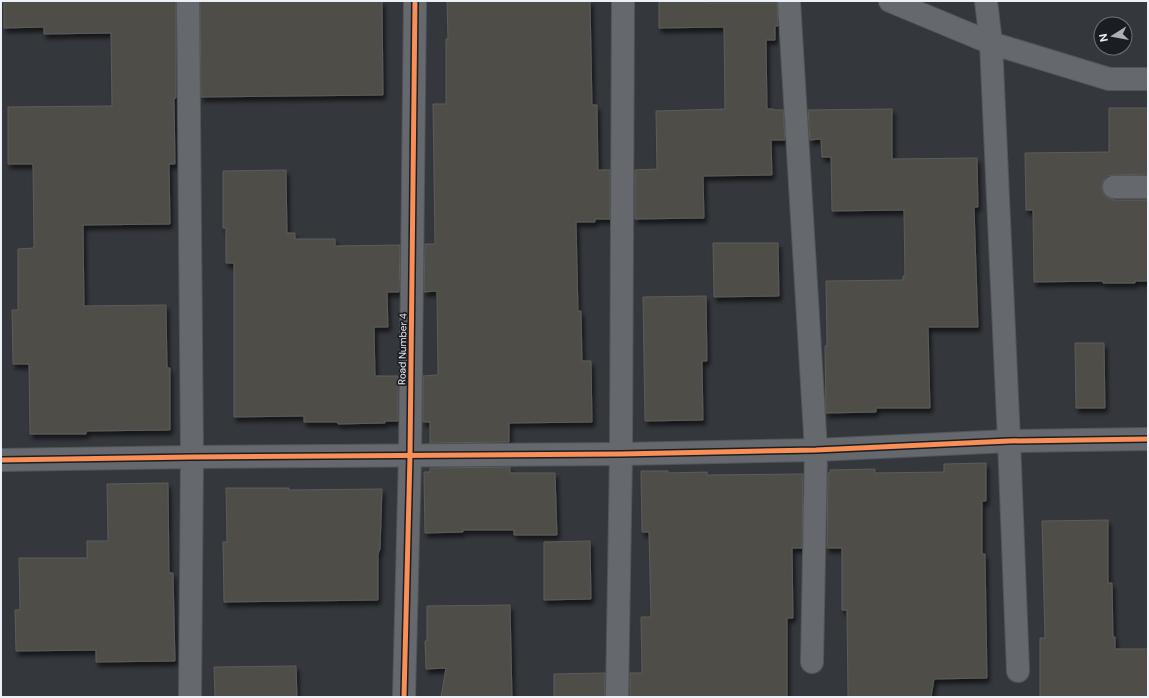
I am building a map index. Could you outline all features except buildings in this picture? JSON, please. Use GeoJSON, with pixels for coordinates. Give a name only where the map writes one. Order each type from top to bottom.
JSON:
{"type":"FeatureCollection","features":[{"type":"Feature","properties":{"kind":"street"},"geometry":{"type":"LineString","coordinates":[[188,1],[192,457],[190,697]]}},
{"type":"Feature","properties":{"kind":"street","name":"Road Number 4"},"geometry":{"type":"LineString","coordinates":[[404,697],[410,455],[415,1]]}},
{"type":"Feature","properties":{"kind":"street"},"geometry":{"type":"LineString","coordinates":[[617,697],[621,454],[623,1]]}},
{"type":"Feature","properties":{"kind":"street"},"geometry":{"type":"LineString","coordinates":[[788,1],[816,450],[812,662]]}},
{"type":"Feature","properties":{"kind":"street"},"geometry":{"type":"LineString","coordinates":[[890,1],[991,44],[1109,79],[1148,79]]}},
{"type":"Feature","properties":{"kind":"street"},"geometry":{"type":"LineString","coordinates":[[986,1],[991,44],[1018,671]]}},
{"type":"Feature","properties":{"kind":"street"},"geometry":{"type":"LineString","coordinates":[[1114,187],[1148,187]]}},
{"type":"Feature","properties":{"kind":"street"},"geometry":{"type":"LineString","coordinates":[[1,460],[621,454],[816,450],[1009,441],[1148,439]]}},
{"type":"Feature","properties":{"kind":"cycle path"},"geometry":{"type":"LineString","coordinates":[[404,697],[410,455],[415,1]]}},
{"type":"Feature","properties":{"kind":"cycle path"},"geometry":{"type":"LineString","coordinates":[[1,460],[621,454],[816,450],[1009,441],[1148,439]]}}]}
